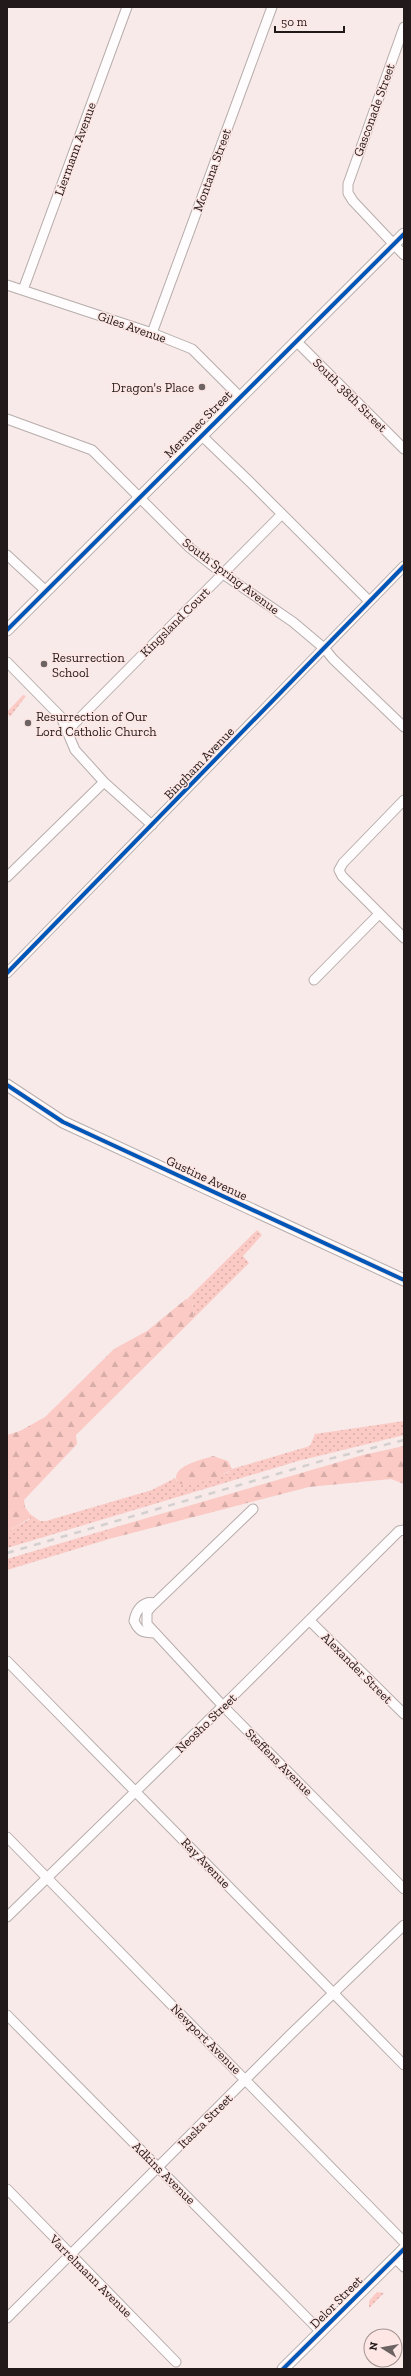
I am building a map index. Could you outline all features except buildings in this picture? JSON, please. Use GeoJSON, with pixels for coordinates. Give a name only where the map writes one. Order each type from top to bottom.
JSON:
{"type":"FeatureCollection","features":[{"type":"Feature","properties":{"kind":"street","name":"Liermann Avenue"},"geometry":{"type":"LineString","coordinates":[[23,290],[127,7]]}},
{"type":"Feature","properties":{"kind":"street","name":"Montana Street"},"geometry":{"type":"LineString","coordinates":[[152,334],[272,7]]}},
{"type":"Feature","properties":{"kind":"street","name":"Gasconade Street"},"geometry":{"type":"LineString","coordinates":[[393,245],[348,193],[348,184],[404,27]]}},
{"type":"Feature","properties":{"kind":"street","name":"Meramec Street"},"geometry":{"type":"LineString","coordinates":[[7,630],[404,234]]}},
{"type":"Feature","properties":{"kind":"street"},"geometry":{"type":"LineString","coordinates":[[393,245],[404,256]]}},
{"type":"Feature","properties":{"kind":"street","name":"Giles Avenue"},"geometry":{"type":"LineString","coordinates":[[7,285],[192,349],[240,396]]}},
{"type":"Feature","properties":{"kind":"street","name":"South 38th Street"},"geometry":{"type":"LineString","coordinates":[[296,341],[404,449]]}},
{"type":"Feature","properties":{"kind":"street","name":"South Spring Avenue"},"geometry":{"type":"LineString","coordinates":[[7,419],[92,450],[190,548],[223,574],[294,622],[325,649],[333,659],[404,727]]}},
{"type":"Feature","properties":{"kind":"street"},"geometry":{"type":"LineString","coordinates":[[201,435],[369,601]]}},
{"type":"Feature","properties":{"kind":"street","name":"Kingsland Court"},"geometry":{"type":"LineString","coordinates":[[68,730],[282,514]]}},
{"type":"Feature","properties":{"kind":"street"},"geometry":{"type":"LineString","coordinates":[[7,555],[46,591]]}},
{"type":"Feature","properties":{"kind":"street","name":"Bingham Avenue"},"geometry":{"type":"LineString","coordinates":[[7,973],[325,649],[369,601],[404,566]]}},
{"type":"Feature","properties":{"kind":"street"},"geometry":{"type":"LineString","coordinates":[[7,662],[61,717],[68,730],[75,750],[104,782],[152,825]]}},
{"type":"Feature","properties":{"kind":"street"},"geometry":{"type":"LineString","coordinates":[[7,877],[104,782]]}},
{"type":"Feature","properties":{"kind":"street"},"geometry":{"type":"LineString","coordinates":[[404,800],[342,863],[339,870],[342,876],[404,938]]}},
{"type":"Feature","properties":{"kind":"street"},"geometry":{"type":"LineString","coordinates":[[314,980],[379,914]]}},
{"type":"Feature","properties":{"kind":"street","name":"Gustine Avenue"},"geometry":{"type":"LineString","coordinates":[[7,1085],[63,1122],[404,1280]]}},
{"type":"Feature","properties":{"kind":"street","name":"Steffens Avenue"},"geometry":{"type":"LineString","coordinates":[[252,1509],[155,1603],[147,1612],[146,1621],[149,1628],[223,1706],[404,1889]]}},
{"type":"Feature","properties":{"kind":"street","name":"Neosho Street"},"geometry":{"type":"LineString","coordinates":[[7,1916],[310,1621],[399,1531],[404,1530]]}},
{"type":"Feature","properties":{"kind":"street","name":"Alexander Street"},"geometry":{"type":"LineString","coordinates":[[310,1621],[404,1714]]}},
{"type":"Feature","properties":{"kind":"street","name":"Ray Avenue"},"geometry":{"type":"LineString","coordinates":[[7,1662],[404,2065]]}},
{"type":"Feature","properties":{"kind":"street","name":"Newport Avenue"},"geometry":{"type":"LineString","coordinates":[[7,1837],[404,2242]]}},
{"type":"Feature","properties":{"kind":"street","name":"Itaska Street"},"geometry":{"type":"LineString","coordinates":[[7,2318],[404,1925]]}},
{"type":"Feature","properties":{"kind":"street","name":"Adkins Avenue"},"geometry":{"type":"LineString","coordinates":[[7,2015],[321,2332]]}},
{"type":"Feature","properties":{"kind":"street","name":"Varrelmann Avenue"},"geometry":{"type":"LineString","coordinates":[[7,2189],[176,2362]]}},
{"type":"Feature","properties":{"kind":"street","name":"Delor Street"},"geometry":{"type":"LineString","coordinates":[[283,2369],[404,2249]]}},
{"type":"Feature","properties":{"kind":"street"},"geometry":{"type":"LineString","coordinates":[[394,2258],[404,2267]]}},
{"type":"Feature","properties":{"kind":"green space"},"geometry":{"type":"Polygon","coordinates":[[[23,695],[26,696],[10,717],[7,712],[23,695]]]}},
{"type":"Feature","properties":{"kind":"green space"},"geometry":{"type":"Polygon","coordinates":[[[257,1230],[262,1235],[243,1256],[249,1263],[194,1318],[192,1301],[187,1299],[257,1230]]]}},
{"type":"Feature","properties":{"kind":"green space"},"geometry":{"type":"Polygon","coordinates":[[[186,1299],[192,1301],[194,1318],[76,1435],[77,1444],[24,1500],[25,1507],[30,1514],[30,1518],[7,1532],[7,1435],[20,1431],[45,1417],[114,1349],[147,1331],[186,1299]]]}},
{"type":"Feature","properties":{"kind":"green space"},"geometry":{"type":"Polygon","coordinates":[[[404,1421],[404,1435],[298,1461],[7,1548],[7,1532],[30,1519],[30,1514],[40,1521],[46,1521],[152,1490],[175,1478],[177,1482],[226,1474],[232,1469],[310,1446],[315,1434],[404,1421]]]}},
{"type":"Feature","properties":{"kind":"green space"},"geometry":{"type":"Polygon","coordinates":[[[404,1446],[404,1484],[391,1479],[309,1487],[109,1539],[106,1532],[109,1529],[363,1455],[404,1446]]]}},
{"type":"Feature","properties":{"kind":"green space"},"geometry":{"type":"Polygon","coordinates":[[[213,1456],[228,1461],[232,1469],[220,1476],[198,1484],[190,1485],[177,1482],[176,1476],[182,1468],[188,1464],[213,1456]]]}},
{"type":"Feature","properties":{"kind":"green space"},"geometry":{"type":"Polygon","coordinates":[[[109,1529],[106,1533],[109,1539],[7,1570],[7,1559],[109,1529]]]}},
{"type":"Feature","properties":{"kind":"green space"},"geometry":{"type":"Polygon","coordinates":[[[377,2292],[384,2293],[369,2308],[369,2301],[377,2292]]]}},
{"type":"Feature","properties":{"kind":"railway"},"geometry":{"type":"LineString","coordinates":[[7,1553],[325,1460],[404,1440]]}},
{"type":"Feature","properties":{"kind":"cycle path"},"geometry":{"type":"LineString","coordinates":[[7,630],[404,234]]}},
{"type":"Feature","properties":{"kind":"cycle path"},"geometry":{"type":"LineString","coordinates":[[7,973],[404,566]]}},
{"type":"Feature","properties":{"kind":"cycle path"},"geometry":{"type":"LineString","coordinates":[[7,1085],[63,1122],[404,1280]]}},
{"type":"Feature","properties":{"kind":"cycle path"},"geometry":{"type":"LineString","coordinates":[[283,2369],[404,2249]]}},
{"type":"Feature","properties":{"kind":"place","name":"Dragon's Place"},"geometry":{"type":"Point","coordinates":[202,387]}},
{"type":"Feature","properties":{"kind":"place","name":"Resurrection School"},"geometry":{"type":"Point","coordinates":[44,664]}},
{"type":"Feature","properties":{"kind":"place","name":"Resurrection of Our Lord Catholic Church"},"geometry":{"type":"Point","coordinates":[28,723]}}]}
